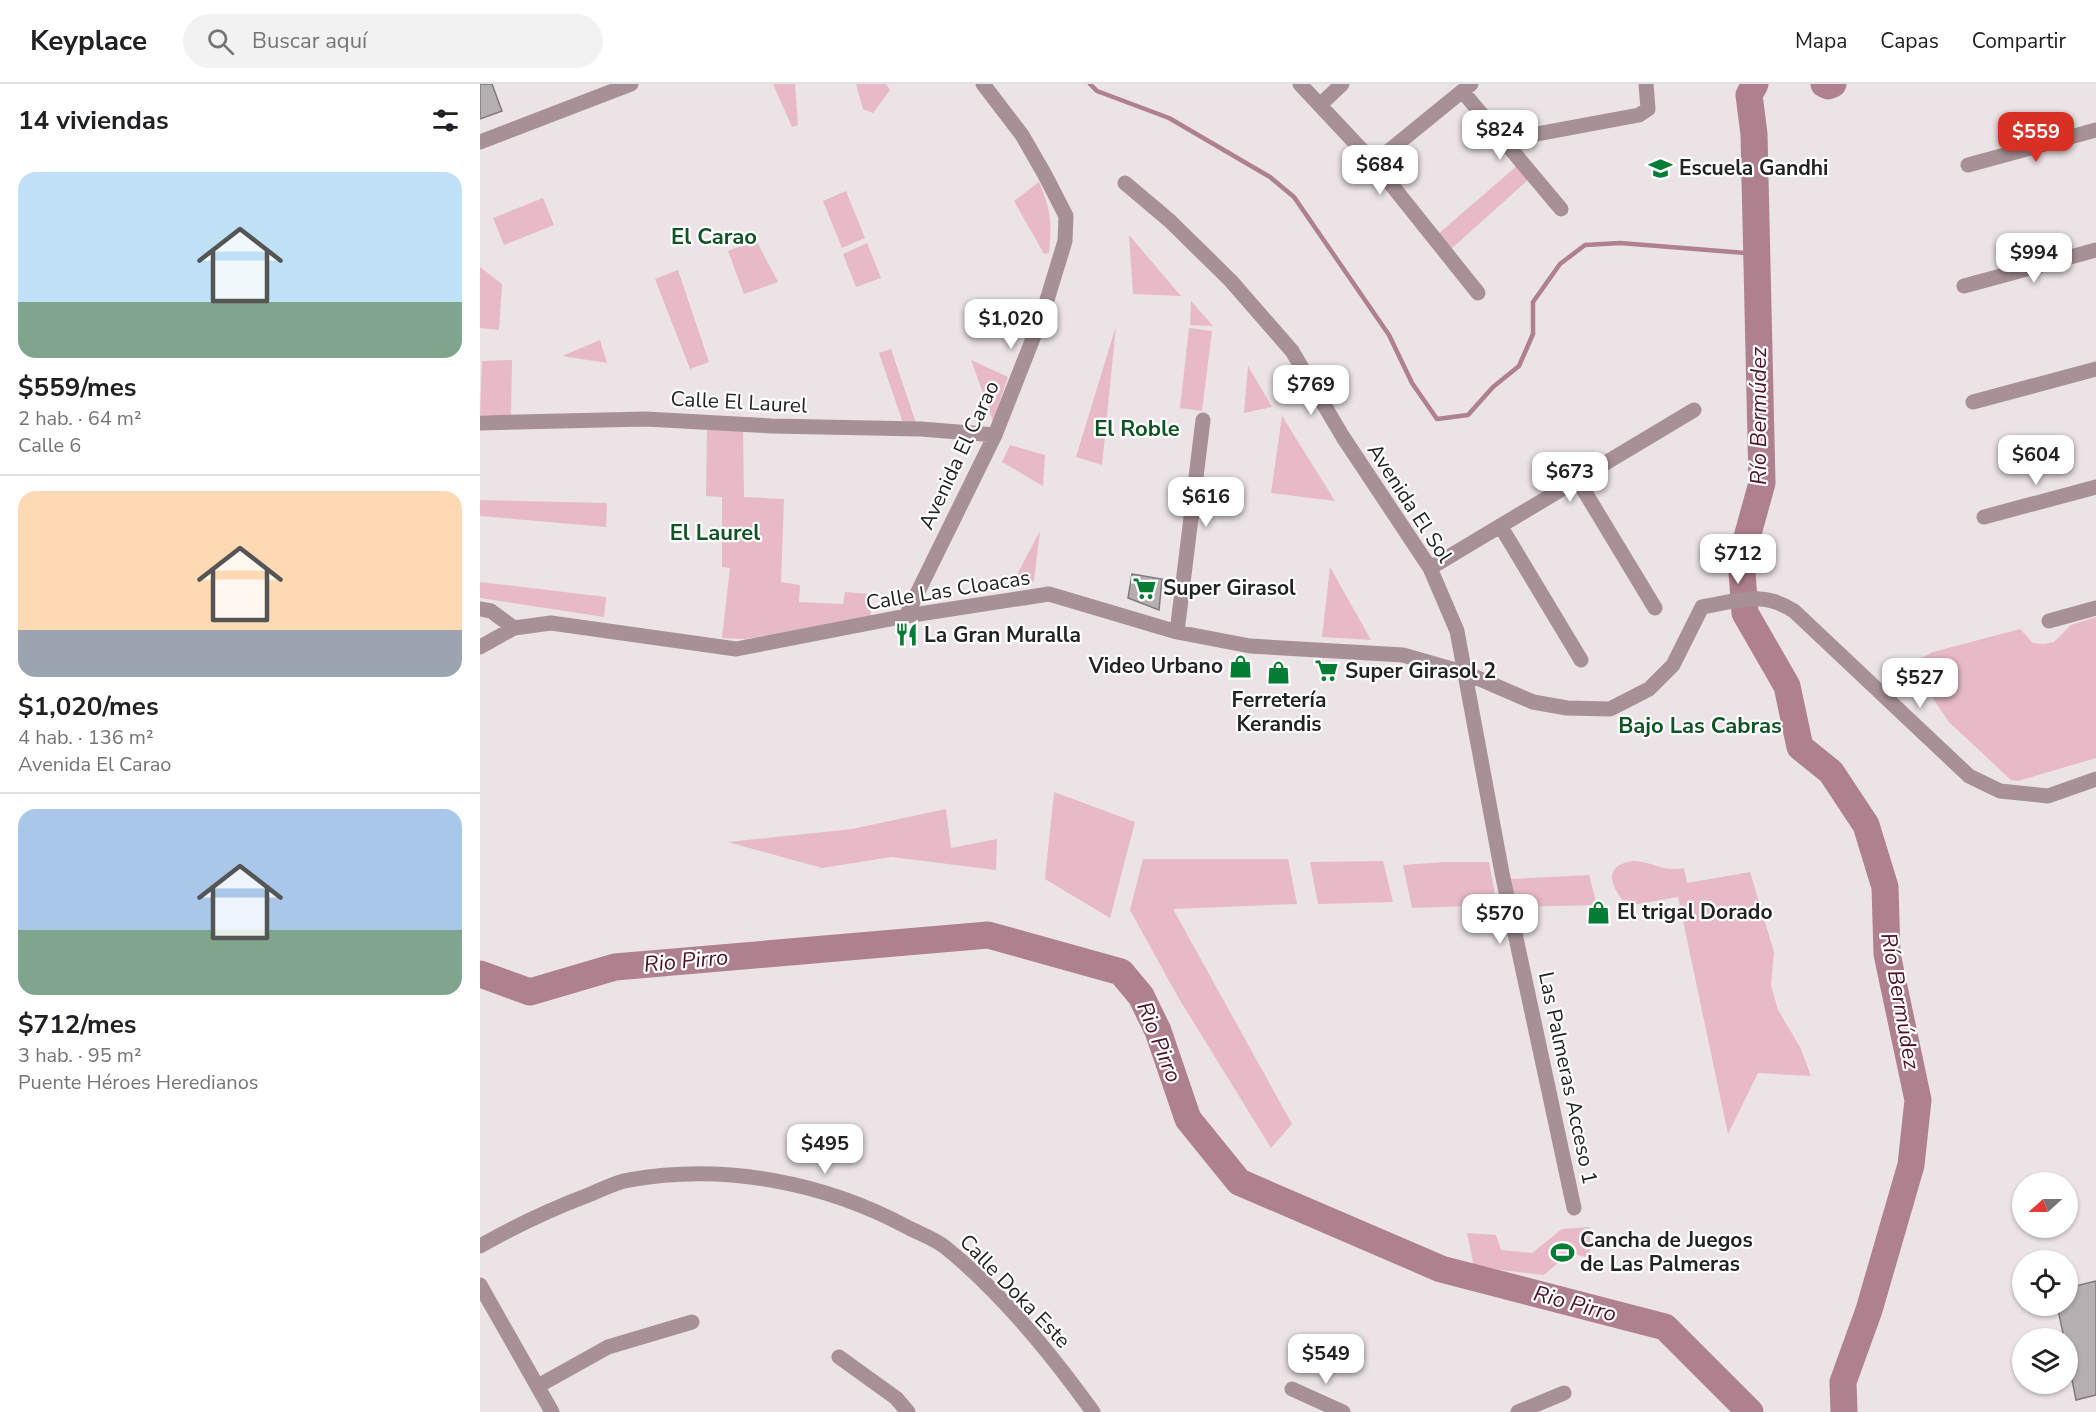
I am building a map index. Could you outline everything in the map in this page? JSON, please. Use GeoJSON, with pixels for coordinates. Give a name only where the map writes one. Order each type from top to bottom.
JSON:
{"type":"FeatureCollection","features":[{"type":"Feature","properties":{"kind":"street"},"geometry":{"type":"LineString","coordinates":[[585,84],[591,99]]}},
{"type":"Feature","properties":{"kind":"street"},"geometry":{"type":"LineString","coordinates":[[480,142],[631,84]]}},
{"type":"Feature","properties":{"kind":"street","name":"Avenida El Carao"},"geometry":{"type":"LineString","coordinates":[[906,616],[995,435],[1043,313],[1065,241],[1066,216],[1022,135],[983,84]]}},
{"type":"Feature","properties":{"kind":"street"},"geometry":{"type":"LineString","coordinates":[[1300,84],[1374,163],[1478,293]]}},
{"type":"Feature","properties":{"kind":"street"},"geometry":{"type":"LineString","coordinates":[[1321,104],[1342,84]]}},
{"type":"Feature","properties":{"kind":"street"},"geometry":{"type":"LineString","coordinates":[[1505,140],[1639,115],[1648,109],[1646,84]]}},
{"type":"Feature","properties":{"kind":"street"},"geometry":{"type":"LineString","coordinates":[[1374,163],[1467,88],[1505,140],[1561,209]]}},
{"type":"Feature","properties":{"kind":"street"},"geometry":{"type":"LineString","coordinates":[[1968,165],[2096,130]]}},
{"type":"Feature","properties":{"kind":"street","name":"Avenida El Sol"},"geometry":{"type":"LineString","coordinates":[[1125,183],[1170,221],[1231,281],[1292,351],[1343,437],[1430,568],[1457,632],[1466,673]]}},
{"type":"Feature","properties":{"kind":"street"},"geometry":{"type":"LineString","coordinates":[[1964,286],[2096,250]]}},
{"type":"Feature","properties":{"kind":"street"},"geometry":{"type":"LineString","coordinates":[[1973,402],[2096,369]]}},
{"type":"Feature","properties":{"kind":"street"},"geometry":{"type":"LineString","coordinates":[[1430,568],[1694,410]]}},
{"type":"Feature","properties":{"kind":"street","name":"Calle El Laurel"},"geometry":{"type":"LineString","coordinates":[[480,423],[646,419],[771,426],[921,429],[995,435]]}},
{"type":"Feature","properties":{"kind":"street"},"geometry":{"type":"LineString","coordinates":[[1178,632],[1203,420]]}},
{"type":"Feature","properties":{"kind":"street"},"geometry":{"type":"LineString","coordinates":[[1577,479],[1655,608]]}},
{"type":"Feature","properties":{"kind":"street"},"geometry":{"type":"LineString","coordinates":[[1984,517],[2096,487]]}},
{"type":"Feature","properties":{"kind":"street"},"geometry":{"type":"LineString","coordinates":[[1500,527],[1581,660]]}},
{"type":"Feature","properties":{"kind":"street","name":"Calle Las Cloacas"},"geometry":{"type":"LineString","coordinates":[[480,647],[514,628],[551,623],[736,649],[906,616],[1049,594],[1178,632],[1250,646],[1403,656],[1466,673],[1533,702],[1567,708],[1610,709],[1649,689],[1673,665],[1702,608],[1766,597],[1794,611],[1969,776],[2000,791],[2048,796],[2096,779]]}},
{"type":"Feature","properties":{"kind":"street"},"geometry":{"type":"LineString","coordinates":[[2049,621],[2096,608]]}},
{"type":"Feature","properties":{"kind":"street"},"geometry":{"type":"LineString","coordinates":[[480,609],[491,611],[514,628]]}},
{"type":"Feature","properties":{"kind":"street","name":"Las Palmeras Acceso 1"},"geometry":{"type":"LineString","coordinates":[[1466,673],[1502,873],[1574,1209]]}},
{"type":"Feature","properties":{"kind":"street","name":"Calle Doka Este"},"geometry":{"type":"LineString","coordinates":[[480,1246],[532,1217],[627,1180],[703,1174],[750,1176],[808,1187],[880,1212],[944,1246],[993,1293],[1067,1376],[1093,1412]]}},
{"type":"Feature","properties":{"kind":"street"},"geometry":{"type":"LineString","coordinates":[[480,1285],[552,1412]]}},
{"type":"Feature","properties":{"kind":"street"},"geometry":{"type":"LineString","coordinates":[[538,1386],[608,1347],[692,1322]]}},
{"type":"Feature","properties":{"kind":"street"},"geometry":{"type":"LineString","coordinates":[[839,1357],[896,1398],[908,1412]]}},
{"type":"Feature","properties":{"kind":"street"},"geometry":{"type":"LineString","coordinates":[[1292,1389],[1343,1412]]}},
{"type":"Feature","properties":{"kind":"street"},"geometry":{"type":"LineString","coordinates":[[1518,1412],[1564,1393]]}},
{"type":"Feature","properties":{"kind":"shaded area"},"geometry":{"type":"Polygon","coordinates":[[[773,84],[795,84],[798,125],[792,127],[773,84]]]}},
{"type":"Feature","properties":{"kind":"shaded area"},"geometry":{"type":"Polygon","coordinates":[[[856,84],[886,84],[890,90],[873,113],[863,109],[856,84]]]}},
{"type":"Feature","properties":{"kind":"shaded area"},"geometry":{"type":"Polygon","coordinates":[[[1518,165],[1529,179],[1451,249],[1438,234],[1518,165]]]}},
{"type":"Feature","properties":{"kind":"shaded area"},"geometry":{"type":"Polygon","coordinates":[[[1039,182],[1046,201],[1050,225],[1049,253],[1044,254],[1014,201],[1039,182]]]}},
{"type":"Feature","properties":{"kind":"shaded area"},"geometry":{"type":"Polygon","coordinates":[[[846,191],[865,238],[842,248],[823,201],[846,191]]]}},
{"type":"Feature","properties":{"kind":"shaded area"},"geometry":{"type":"Polygon","coordinates":[[[543,198],[554,225],[504,245],[493,218],[543,198]]]}},
{"type":"Feature","properties":{"kind":"shaded area"},"geometry":{"type":"Polygon","coordinates":[[[1129,235],[1181,296],[1133,294],[1129,235]]]}},
{"type":"Feature","properties":{"kind":"shaded area"},"geometry":{"type":"Polygon","coordinates":[[[756,240],[778,282],[744,294],[728,251],[756,240]]]}},
{"type":"Feature","properties":{"kind":"shaded area"},"geometry":{"type":"Polygon","coordinates":[[[867,243],[881,278],[856,287],[843,254],[867,243]]]}},
{"type":"Feature","properties":{"kind":"shaded area"},"geometry":{"type":"Polygon","coordinates":[[[480,267],[502,284],[499,330],[480,328],[480,267]]]}},
{"type":"Feature","properties":{"kind":"shaded area"},"geometry":{"type":"Polygon","coordinates":[[[678,270],[709,362],[690,369],[655,279],[678,270]]]}},
{"type":"Feature","properties":{"kind":"shaded area"},"geometry":{"type":"Polygon","coordinates":[[[1191,301],[1213,326],[1190,325],[1191,301]]]}},
{"type":"Feature","properties":{"kind":"shaded area"},"geometry":{"type":"Polygon","coordinates":[[[1116,326],[1102,465],[1076,457],[1116,326]]]}},
{"type":"Feature","properties":{"kind":"shaded area"},"geometry":{"type":"Polygon","coordinates":[[[1189,328],[1212,331],[1202,411],[1180,408],[1189,328]]]}},
{"type":"Feature","properties":{"kind":"shaded area"},"geometry":{"type":"Polygon","coordinates":[[[600,340],[607,363],[562,356],[600,340]]]}},
{"type":"Feature","properties":{"kind":"shaded area"},"geometry":{"type":"Polygon","coordinates":[[[891,349],[916,423],[903,423],[879,353],[891,349]]]}},
{"type":"Feature","properties":{"kind":"shaded area"},"geometry":{"type":"Polygon","coordinates":[[[512,360],[511,415],[480,415],[482,361],[512,360]]]}},
{"type":"Feature","properties":{"kind":"shaded area"},"geometry":{"type":"Polygon","coordinates":[[[971,360],[1008,377],[993,421],[971,360]]]}},
{"type":"Feature","properties":{"kind":"shaded area"},"geometry":{"type":"Polygon","coordinates":[[[1248,366],[1272,407],[1244,413],[1248,366]]]}},
{"type":"Feature","properties":{"kind":"shaded area"},"geometry":{"type":"Polygon","coordinates":[[[1282,416],[1335,501],[1271,493],[1282,416]]]}},
{"type":"Feature","properties":{"kind":"shaded area"},"geometry":{"type":"Polygon","coordinates":[[[707,429],[743,431],[744,497],[784,499],[781,582],[800,585],[799,602],[843,604],[845,592],[869,594],[871,616],[746,639],[722,638],[730,568],[722,567],[722,497],[706,496],[707,429]]]}},
{"type":"Feature","properties":{"kind":"shaded area"},"geometry":{"type":"Polygon","coordinates":[[[1010,445],[1045,455],[1043,486],[1002,462],[1010,445]]]}},
{"type":"Feature","properties":{"kind":"shaded area"},"geometry":{"type":"Polygon","coordinates":[[[480,500],[607,503],[606,527],[480,516],[480,500]]]}},
{"type":"Feature","properties":{"kind":"shaded area"},"geometry":{"type":"Polygon","coordinates":[[[1040,531],[1034,581],[1011,586],[1040,531]]]}},
{"type":"Feature","properties":{"kind":"shaded area"},"geometry":{"type":"Polygon","coordinates":[[[1330,567],[1371,640],[1322,637],[1330,567]]]}},
{"type":"Feature","properties":{"kind":"shaded area"},"geometry":{"type":"Polygon","coordinates":[[[480,582],[606,597],[604,617],[480,598],[480,582]]]}},
{"type":"Feature","properties":{"kind":"shaded area"},"geometry":{"type":"Polygon","coordinates":[[[2096,617],[2096,758],[2018,781],[2011,780],[1949,722],[1914,670],[1914,662],[1933,652],[2020,629],[2033,643],[2054,642],[2071,625],[2096,617]]]}},
{"type":"Feature","properties":{"kind":"shaded area"},"geometry":{"type":"Polygon","coordinates":[[[1054,792],[1135,822],[1110,918],[1045,879],[1054,792]]]}},
{"type":"Feature","properties":{"kind":"shaded area"},"geometry":{"type":"Polygon","coordinates":[[[946,809],[951,848],[997,839],[996,870],[891,857],[822,868],[728,842],[852,829],[946,809]]]}},
{"type":"Feature","properties":{"kind":"shaded area"},"geometry":{"type":"Polygon","coordinates":[[[1143,859],[1288,859],[1297,904],[1173,909],[1292,1124],[1271,1148],[1178,997],[1130,910],[1143,859]]]}},
{"type":"Feature","properties":{"kind":"shaded area"},"geometry":{"type":"Polygon","coordinates":[[[1383,861],[1393,902],[1318,904],[1310,862],[1383,861]]]}},
{"type":"Feature","properties":{"kind":"shaded area"},"geometry":{"type":"Polygon","coordinates":[[[1633,861],[1669,869],[1684,868],[1687,883],[1750,872],[1774,952],[1771,985],[1778,1010],[1800,1047],[1811,1076],[1758,1073],[1728,1134],[1678,897],[1627,906],[1617,892],[1612,879],[1616,868],[1633,861]]]}},
{"type":"Feature","properties":{"kind":"shaded area"},"geometry":{"type":"Polygon","coordinates":[[[1489,862],[1497,905],[1412,908],[1403,865],[1489,862]]]}},
{"type":"Feature","properties":{"kind":"shaded area"},"geometry":{"type":"Polygon","coordinates":[[[1589,875],[1597,905],[1516,907],[1509,879],[1589,875]]]}},
{"type":"Feature","properties":{"kind":"shaded area","name":"Cancha de Juegos de Las Palmeras"},"geometry":{"type":"Polygon","coordinates":[[[1590,1227],[1590,1258],[1569,1253],[1544,1275],[1474,1267],[1467,1233],[1496,1235],[1501,1250],[1532,1253],[1562,1229],[1590,1227]]]}},
{"type":"Feature","properties":{"kind":"building"},"geometry":{"type":"Polygon","coordinates":[[[480,84],[492,84],[502,111],[480,119],[480,84]]]}},
{"type":"Feature","properties":{"kind":"building","name":"Super Girasol"},"geometry":{"type":"Polygon","coordinates":[[[1132,574],[1162,579],[1159,610],[1128,598],[1132,574]]]}},
{"type":"Feature","properties":{"kind":"building"},"geometry":{"type":"Polygon","coordinates":[[[2096,1281],[2096,1395],[2076,1400],[2075,1394],[2078,1394],[2078,1328],[2062,1328],[2059,1316],[2078,1316],[2078,1285],[2096,1281]]]}},
{"type":"Feature","properties":{"kind":"waterway"},"geometry":{"type":"LineString","coordinates":[[1090,84],[1097,91],[1169,118],[1270,177],[1294,197],[1389,335],[1412,383],[1437,419],[1468,415],[1493,387],[1519,366],[1533,334],[1533,302],[1560,264],[1585,245],[1620,243],[1758,254]]}},
{"type":"Feature","properties":{"kind":"waterway","name":"Río Bermúdez"},"geometry":{"type":"LineString","coordinates":[[1755,84],[1749,95],[1754,134],[1762,483],[1741,559],[1745,613],[1787,686],[1800,747],[1831,772],[1866,825],[1885,887],[1887,954],[1918,1100],[1911,1165],[1869,1310],[1843,1382],[1844,1412]]}},
{"type":"Feature","properties":{"kind":"waterway","name":"Río Bermúdez"},"geometry":{"type":"LineString","coordinates":[[1824,84],[1828,86],[1833,84]]}},
{"type":"Feature","properties":{"kind":"waterway","name":"Rio Pirro"},"geometry":{"type":"LineString","coordinates":[[480,974],[530,992],[615,967],[988,935],[1121,972],[1141,996],[1158,1031],[1188,1119],[1239,1182],[1441,1269],[1665,1327],[1750,1412]]}},
{"type":"Feature","properties":{"kind":"place","name":"Escuela Gandhi"},"geometry":{"type":"Point","coordinates":[1661,168]}},
{"type":"Feature","properties":{"kind":"place","name":"Super Girasol"},"geometry":{"type":"Point","coordinates":[1145,588]}},
{"type":"Feature","properties":{"kind":"place","name":"La Gran Muralla"},"geometry":{"type":"Point","coordinates":[906,635]}},
{"type":"Feature","properties":{"kind":"place","name":"Video Urbano"},"geometry":{"type":"Point","coordinates":[1241,666]}},
{"type":"Feature","properties":{"kind":"place","name":"Super Girasol 2"},"geometry":{"type":"Point","coordinates":[1327,671]}},
{"type":"Feature","properties":{"kind":"place","name":"Ferretería Kerandis"},"geometry":{"type":"Point","coordinates":[1279,672]}},
{"type":"Feature","properties":{"kind":"place","name":"El trigal Dorado"},"geometry":{"type":"Point","coordinates":[1599,912]}},
{"type":"Feature","properties":{"kind":"place","name":"Cancha de Juegos de Las Palmeras"},"geometry":{"type":"Point","coordinates":[1562,1252]}},
{"type":"Feature","properties":{"kind":"district","name":"El Carao"},"geometry":{"type":"Point","coordinates":[714,237]}},
{"type":"Feature","properties":{"kind":"district","name":"El Roble"},"geometry":{"type":"Point","coordinates":[1137,429]}},
{"type":"Feature","properties":{"kind":"district","name":"El Laurel"},"geometry":{"type":"Point","coordinates":[715,533]}},
{"type":"Feature","properties":{"kind":"district","name":"Bajo Las Cabras"},"geometry":{"type":"Point","coordinates":[1700,726]}}]}
